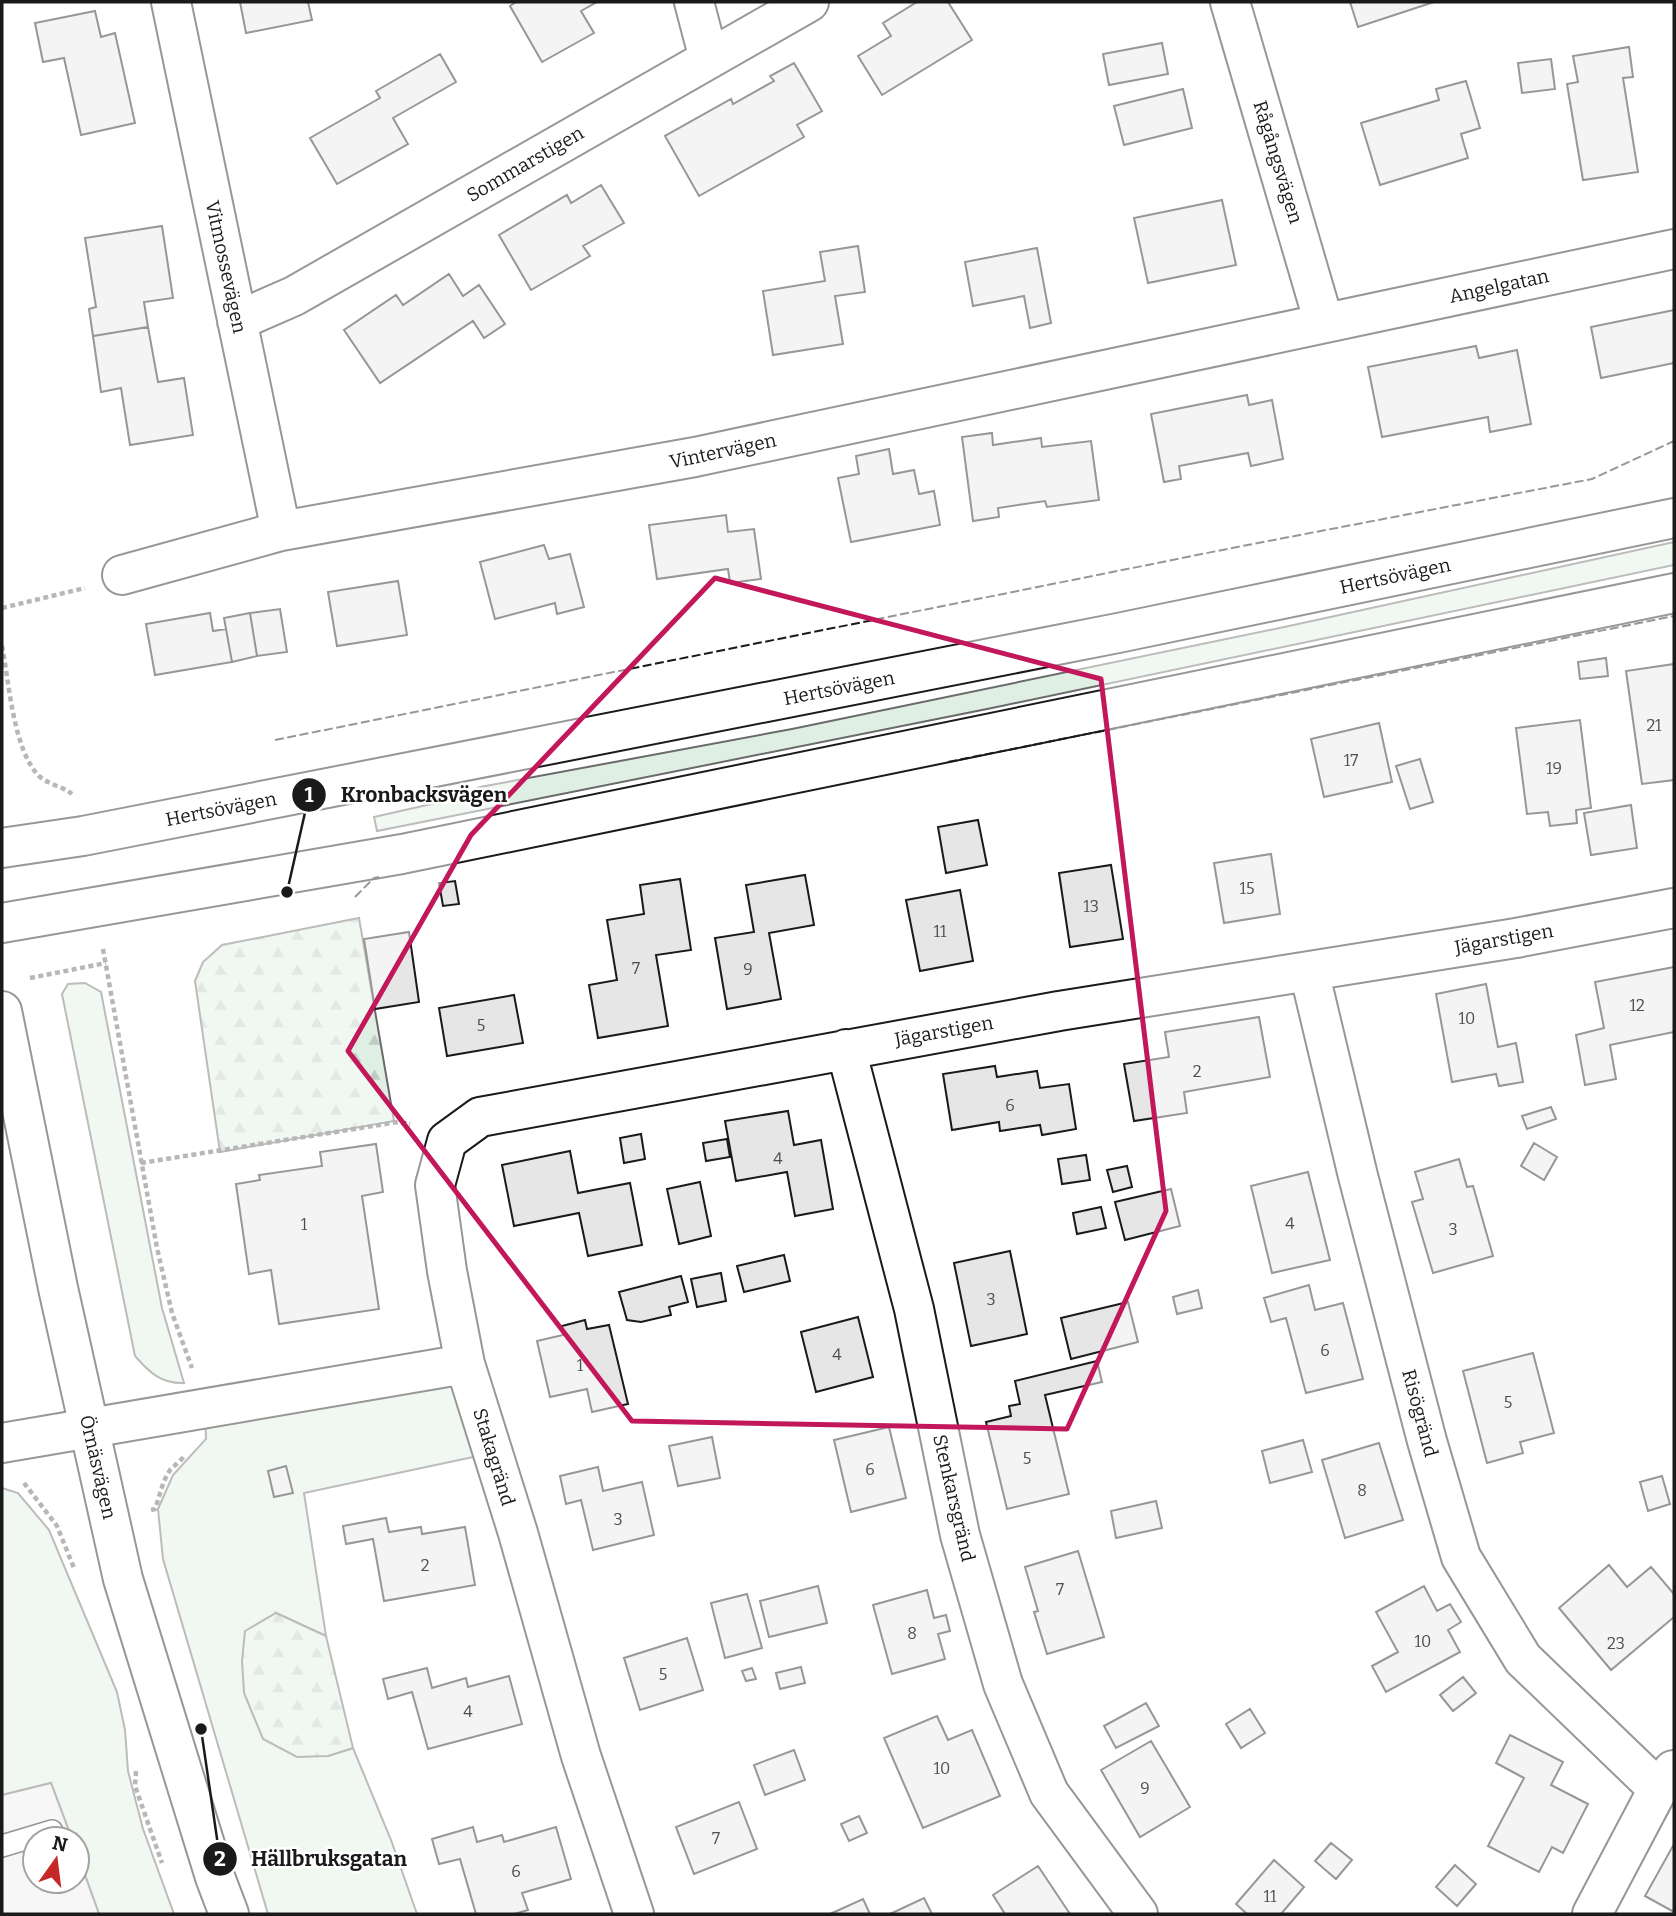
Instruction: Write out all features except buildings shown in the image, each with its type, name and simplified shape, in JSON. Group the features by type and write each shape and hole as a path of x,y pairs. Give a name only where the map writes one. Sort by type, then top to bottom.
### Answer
{"street":[{"name":"Vitmossevägen","path":"171,2 281,531"},
{"path":"694,2 709,59"},
{"name":"Sommarstigen","path":"237,321 294,296 809,2"},
{"name":"Rågångsvägen","path":"1230,2 1324,323"},
{"name":"Angelgatan","path":"1324,323 1674,249"},
{"name":"Vintervägen","path":"122,575 281,531 695,457 1324,323"},
{"name":"Hertsövägen","path":"2,848 83,836 1091,639 1674,518"},
{"path":"2,923 402,854 1674,593"},
{"name":"Jägarstigen","path":"447,1141 480,1117 1059,1011 1516,938 1674,908"},
{"name":"Risögränd","path":"1309,971 1368,1216 1427,1441 1461,1557 1523,1658 1666,1779"},
{"name":"Örnäsvägen","path":"2,1011 123,1579 215,1877 229,1914"},
{"name":"Stenkarsgränd","path":"846,1049 914,1309 960,1535 1003,1685 1049,1793 1138,1914"},
{"path":"2,1443 465,1364 447,1271 435,1185 447,1141"},
{"name":"Stakagränd","path":"465,1364 518,1533 581,1756 634,1914"},
{"path":"1592,1914 1666,1779"}],"lane":[{"path":"2,1846 21,1840"}],"path":[{"path":"2,608 89,587 122,575"},
{"path":"28,978 106,963 156,1248 172,1313 188,1353 207,1441 190,1451 170,1470 155,1509"},
{"path":"141,1163 398,1122 430,1128 447,1141"}],"highlighted area":[{"path":"715,578 1101,679 1166,1211 1067,1429 632,1421 348,1051 471,835"}],"green space":[{"path":"1674,542 1674,565 992,708 377,831 374,817 449,800 480,787 792,729 1289,626"},
{"path":"359,918 394,1121 220,1152 195,981 203,962 222,945"},
{"path":"85,983 101,992 162,1308 184,1383 156,1376 135,1356 62,994 68,984"},
{"path":"464,1362 492,1453 304,1493 326,1636 276,1613 328,1756 353,1748 391,1840 417,1914 268,1914 163,1559 158,1509 173,1475 206,1439 205,1409"},
{"path":"2,1488 18,1493 49,1530 117,1692 125,1730 128,1771 143,1829 174,1914 99,1914 91,1892 91,1825 67,1825 51,1783 2,1795"},
{"path":"276,1613 326,1636 353,1748 328,1756 297,1757 263,1739 244,1693 242,1661 245,1631"}],"shaded area":[{"path":"51,1783 67,1825 21,1825 21,1895 91,1895 91,1892 99,1914 2,1914 2,1795"}],"fence":[{"path":"275,740 1232,548 1592,479 1674,441"},
{"path":"948,762 1674,616"},
{"path":"355,897 374,878 379,877"}],"place":[{"name":"Kronbacksvägen","path":"287,892"},
{"name":"Hällbruksgatan","path":"201,1729"}]}
